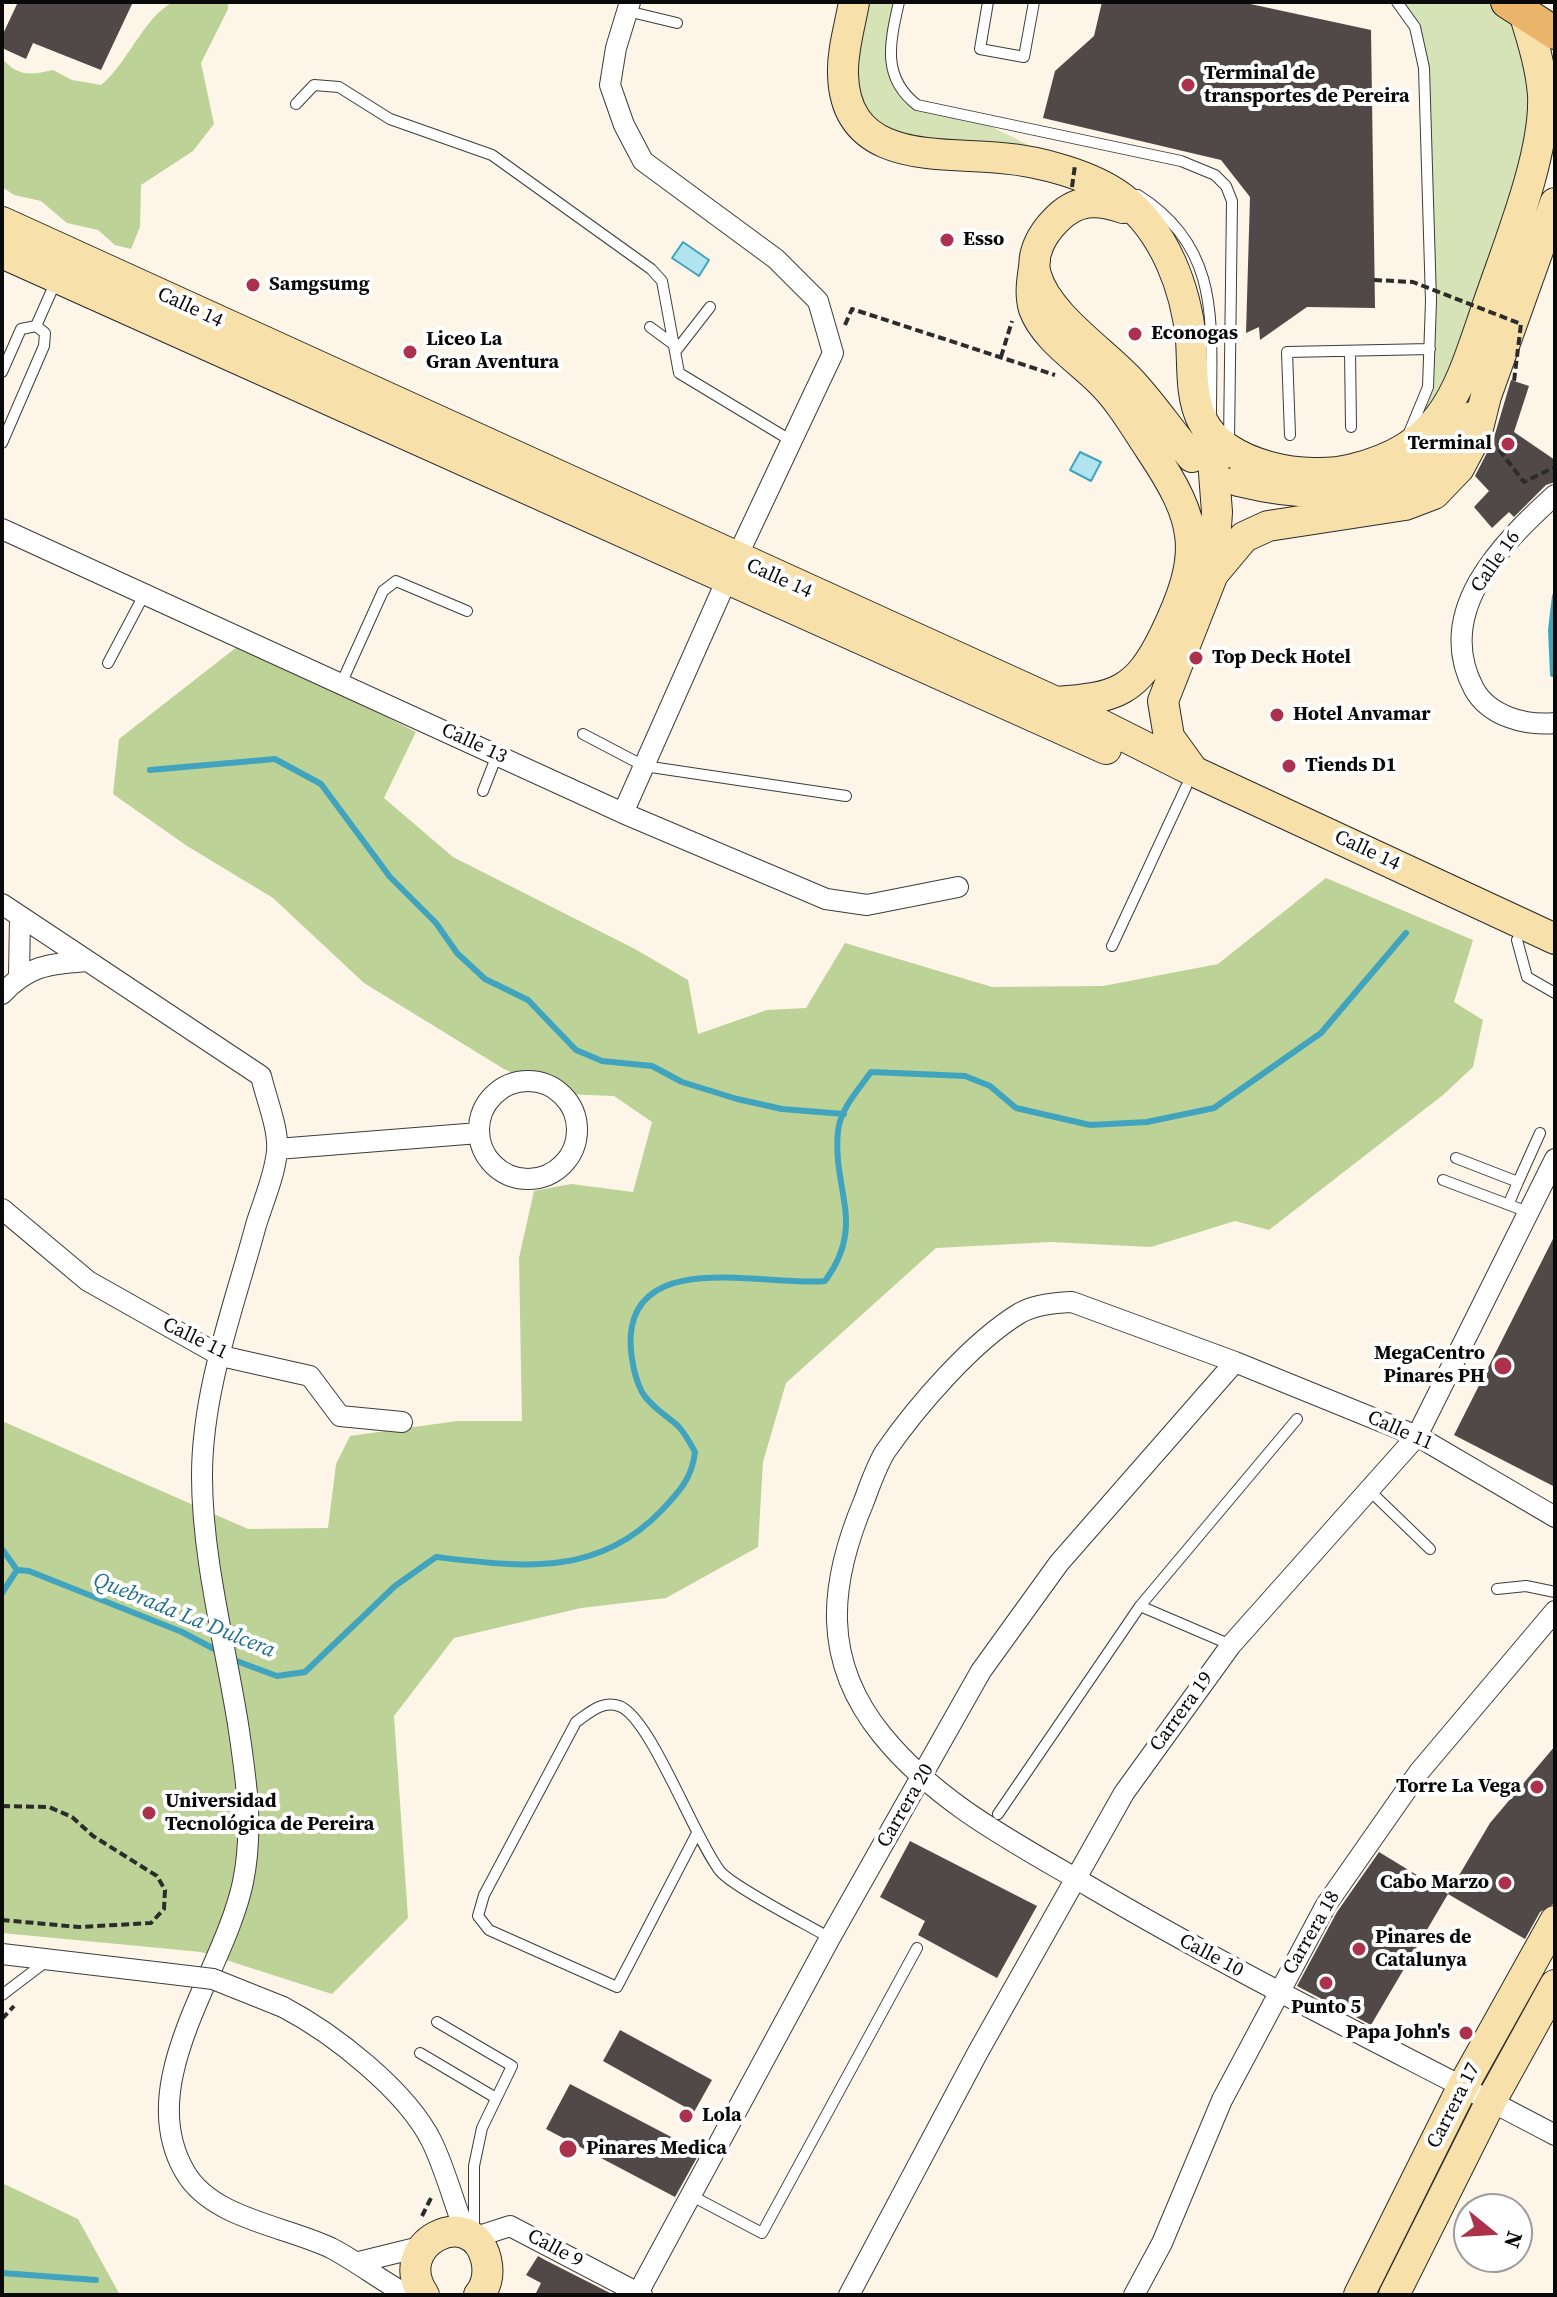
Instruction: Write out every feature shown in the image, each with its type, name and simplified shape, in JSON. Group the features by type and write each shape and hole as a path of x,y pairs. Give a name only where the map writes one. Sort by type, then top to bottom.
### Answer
{"main road":[{"path":"854,2 845,50 844,88 853,113 874,136 901,150 921,154 1003,158 1068,174 1108,189 1136,213 1167,256 1186,304 1195,399 1220,440 1245,457 1301,474 1350,470 1390,458 1414,445 1439,421 1460,385 1526,186 1542,121 1543,94 1537,56 1516,9"},
{"path":"1516,9 1555,33"},
{"path":"1119,744 1111,711 1116,695 1156,652 1177,609 1192,557 1192,534 1184,504 1123,408 1045,327 1035,311 1031,294 1035,260 1044,232 1072,206 1096,201 1136,213"},
{"path":"1213,574 1244,537 1268,526 1405,505 1434,494 1459,468 1499,395 1555,203"},
{"name":"Calle 14","path":"2,222 732,569 1056,702 1119,744"},
{"name":"Calle 14","path":"2,253 732,569 1119,744 1555,958"},
{"path":"1035,260 1036,276 1045,294 1134,385 1192,457"},
{"path":"1238,481 1280,491 1321,494 1404,479 1427,464 1499,395"},
{"path":"1190,779 1169,737 1163,701 1213,574 1220,440"},
{"path":"1056,702 1116,695"},
{"name":"Calle 14","path":"1190,779 1555,939"},
{"name":"Carrera 17","path":"1359,2295 1463,2086 1555,1921"},
{"name":"Carrera 17","path":"1394,2295 1491,2101 1555,1985"},
{"path":"424,2295 415,2271 424,2236 454,2231 481,2266"}],"street":[{"path":"623,813 790,440 833,353 818,301 776,259 643,161 624,125 610,85 628,6"},
{"name":"Calle 16","path":"1555,495 1521,526 1482,578 1466,606 1459,643 1468,677 1479,697 1494,711 1523,721 1555,723"},
{"name":"Calle 13","path":"2,529 623,813 826,899 867,905 958,887"},
{"path":"2,904 261,1076 277,1149 206,1403 202,1476 205,1522 249,1795 250,1841 234,1915 167,2089 169,2129 185,2173 203,2193 230,2209 316,2241 359,2262 377,2279 408,2295"},
{"path":"19,976 20,917"},
{"path":"2,994 19,976 44,965 86,961"},
{"path":"528,1081 543,1083 568,1102 577,1132 573,1149 565,1163 536,1179 520,1179 497,1169 482,1149 479,1133 487,1103 498,1091 528,1081"},
{"path":"277,1149 479,1133"},
{"name":"Carrera 19","path":"849,2295 978,2052 1078,1880 1124,1793 1231,1645 1371,1492 1417,1436 1518,1208 1555,1159"},
{"name":"Calle 11","path":"2,1209 88,1281 221,1356 310,1376 340,1416 402,1422"},
{"name":"Calle 11","path":"923,1776 881,1734 855,1690 841,1653 834,1612 846,1543 881,1459 916,1407 977,1348 1021,1312 1046,1304 1072,1302 1235,1362 1417,1436 1555,1517"},
{"name":"Carrera 20","path":"640,2294 830,1938 981,1671 1059,1563 1235,1362"},
{"name":"Carrera 18","path":"1134,2295 1162,2243 1222,2100 1326,1905 1419,1772 1555,1611"},
{"name":"Calle 10","path":"923,1776 978,1823 1078,1880 1278,1992 1555,2135"},
{"path":"2,1954 213,1979 283,2007 342,2043 419,2121 432,2142 440,2183 440,2219 424,2236 359,2262"},
{"path":"440,2183 481,2266"},
{"name":"Calle 9","path":"481,2266 510,2226 640,2294"}],"lane":[{"path":"899,2 889,51 890,69 905,96 917,105 935,112 1181,161 1215,175 1226,186 1234,222 1220,440"},
{"path":"988,2 980,49 1024,57 1034,2"},
{"path":"1390,458 1403,444 1421,408 1428,387 1430,349 1424,68 1415,27 1397,2"},
{"path":"628,6 677,23"},
{"path":"296,104 314,85 339,87 390,119 492,155 651,269 662,281 679,373 790,440"},
{"path":"1068,174 1129,189 1163,213 1190,245 1201,267 1210,306 1220,440"},
{"path":"36,326 58,278"},
{"path":"674,348 710,307"},
{"path":"2,372 21,329 36,326 45,333 44,346 2,443"},
{"path":"650,327 674,348"},
{"path":"1290,435 1287,352 1430,349"},
{"path":"1350,351 1351,427"},
{"path":"341,684 383,591 396,581 467,611"},
{"path":"108,663 145,593"},
{"path":"583,734 644,766 846,796"},
{"path":"483,791 497,755"},
{"path":"1112,946 1190,779"},
{"path":"1517,940 1527,977 1555,993"},
{"path":"1443,1180 1518,1208 1518,1182 1540,1133"},
{"path":"1456,1158 1518,1182"},
{"path":"998,1814 1140,1606 1297,1419"},
{"path":"1371,1492 1430,1549"},
{"path":"1497,1589 1526,1586 1555,1592"},
{"path":"1140,1606 1231,1645"},
{"path":"696,1835 617,1987 489,1930 478,1916 484,1895 576,1722 600,1705 617,1705 633,1712 645,1730 696,1835 723,1874 830,1938"},
{"path":"692,2196 762,2233 917,1948"},
{"path":"2,1995 50,1959"},
{"path":"437,2022 512,2066 482,2128 474,2166 481,2266"},
{"path":"420,2053 496,2098"}],"path":[{"path":"1374,280 1413,282 1521,324 1514,381 1499,395"},
{"path":"833,353 852,309 1069,379"},
{"path":"1001,357 1007,335"},
{"path":"1503,437 1500,451 1524,482 1555,467"},
{"path":"2,1806 49,1807 72,1817 93,1836 157,1876 165,1890 164,1909 151,1923 79,1927 2,1920"},
{"path":"2,2019 21,1999"},
{"path":"424,2236 426,2209 440,2183"}],"green space":[{"path":"173,2 228,2 228,9 201,63 214,124 193,151 141,185 140,227 131,249 115,245 98,230 67,223 41,201 14,195 2,187 2,58 19,71 53,70 72,80 101,85 120,65 153,19"},
{"path":"854,2 899,2 889,51 905,96 980,121 1079,170 874,136 845,50"},
{"path":"1397,2 1507,2 1543,94 1460,385 1403,444 1421,408 1430,349 1421,47"},
{"path":"242,643 416,732 384,798 453,857 635,949 688,980 698,1034 767,1010 806,1008 845,943 992,987 1103,986 1218,964 1326,878 1473,940 1454,1002 1483,1020 1473,1067 1443,1095 1269,1230 1235,1221 1151,1247 1051,1242 936,1248 786,1383 763,1462 758,1547 666,1598 581,1608 454,1638 394,1716 408,1918 332,1994 201,1952 2,1933 2,1421 248,1529 328,1528 336,1464 350,1436 457,1421 522,1421 519,1258 534,1191 571,1184 633,1192 652,1122 614,1096 561,1094 504,1069 364,983 273,898 187,846 113,794 119,739"},
{"path":"2,2183 78,2219 120,2295 2,2295"}],"water":[{"path":"683,242 709,260 699,276 672,258"},
{"path":"1080,452 1101,462 1091,481 1070,470"}],"building":[{"path":"18,2 133,2 101,70 33,43 26,59 2,48 2,36"},
{"path":"1102,2 1241,2 1371,30 1375,308 1307,307 1260,340 1259,327 1246,333 1250,197 1221,160 1043,118 1055,71 1094,36"},
{"name":"Terminal","path":"1511,380 1529,386 1514,432 1555,460 1555,482 1546,485 1514,517 1509,512 1492,528 1474,507 1489,491 1475,476 1493,441"},
{"path":"1555,1235 1555,1487 1454,1435"},
{"name":"Cabo Marzo","path":"1555,1746 1555,1903 1540,1912 1525,1939 1448,1894 1490,1823"},
{"path":"910,1841 1037,1906 997,1978 918,1935 925,1921 880,1897"},
{"name":"Pinares de Catalunya","path":"1379,1852 1448,1894 1371,2025 1297,1986 1337,1912"},
{"path":"620,2030 712,2080 694,2112 603,2061"},
{"path":"570,2084 700,2152 675,2197 546,2129"},
{"path":"538,2256 614,2295 535,2295 541,2283 526,2275"}],"waterway":[{"name":"Quebrada La Dulcera","path":"1553,674 1551,630 1555,596"},
{"path":"150,770 275,759 321,784 390,877 436,923 457,953 485,979 528,1000 576,1050 602,1061 652,1066 682,1082 737,1099 782,1109 844,1114"},
{"name":"Quebrada La Dulcera","path":"231,1659 277,1676 305,1672 395,1586 436,1557 498,1563 557,1563 611,1547 637,1532 662,1510 684,1484 695,1452 681,1429 649,1402 636,1377 631,1334 642,1303 661,1288 685,1280 744,1278 825,1281 837,1261 846,1224 837,1152 838,1131 842,1115 871,1072 965,1076 990,1086 1016,1108 1090,1125 1147,1122 1214,1108 1321,1033 1406,933"},
{"name":"Quebrada La Dulcera","path":"2,1549 17,1570 29,1571 182,1632 218,1651"},
{"path":"2,1593 17,1570"},
{"path":"2,2273 96,2280"}],"place":[{"name":"Terminal de transportes de Pereira","path":"1188,85"},
{"name":"Esso","path":"947,240"},
{"name":"Samgsumg","path":"253,285"},
{"name":"Econogas","path":"1135,334"},
{"name":"Liceo La Gran Aventura","path":"410,352"},
{"name":"Terminal","path":"1508,444"},
{"name":"Top Deck Hotel","path":"1196,658"},
{"name":"Hotel Anvamar","path":"1277,715"},
{"name":"Tiends D1","path":"1289,766"},
{"name":"MegaCentro Pinares PH","path":"1503,1366"},
{"name":"Torre La Vega","path":"1537,1787"},
{"name":"Universidad Tecnológica de Pereira","path":"149,1813"},
{"name":"Cabo Marzo","path":"1505,1883"},
{"name":"Pinares de Catalunya","path":"1359,1949"},
{"name":"Punto 5","path":"1326,1983"},
{"name":"Papa John's","path":"1466,2033"},
{"name":"Lola","path":"686,2116"},
{"name":"Pinares Medica","path":"568,2149"}]}
